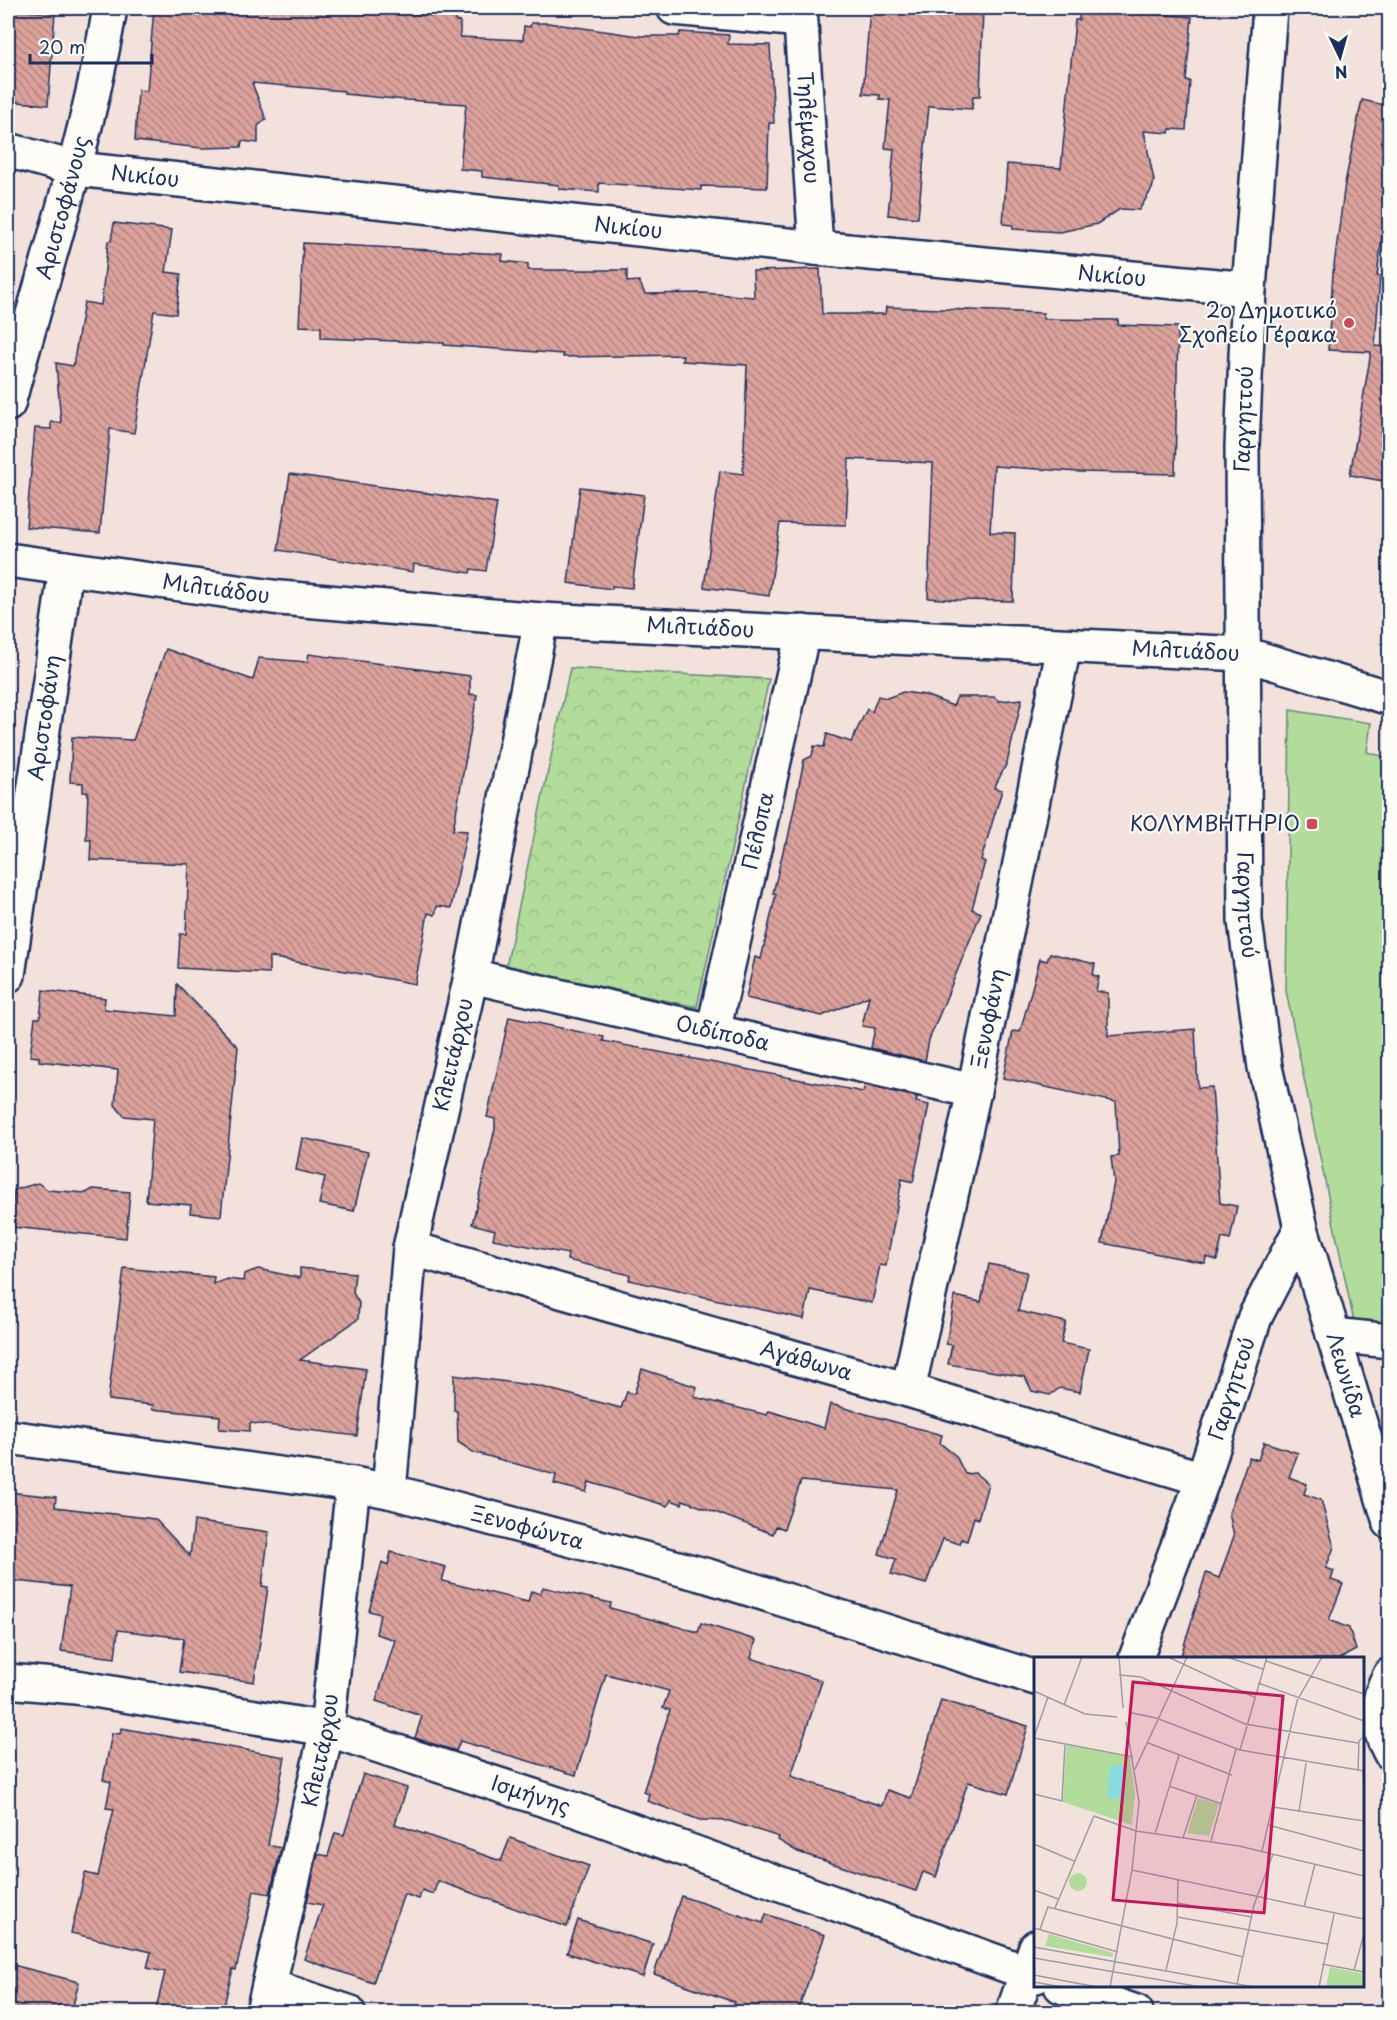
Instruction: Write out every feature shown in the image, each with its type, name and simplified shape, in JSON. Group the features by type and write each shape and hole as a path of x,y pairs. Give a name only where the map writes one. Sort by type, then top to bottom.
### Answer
{"street":[{"name":"Αριστοφάνους","path":"8,404 76,169 99,71 110,8"},
{"path":"674,8 800,14"},
{"name":"Γαργηττού","path":"1137,1657 1203,1479 1256,1317 1301,1228 1265,1067 1245,921 1242,446 1250,289 1270,8"},
{"name":"Τηλέμαχου","path":"800,14 816,248"},
{"name":"Νικίου","path":"8,150 76,169 816,248 1250,289"},
{"name":"Μιλτιάδου","path":"8,560 280,598 541,620 1244,654 1389,698"},
{"name":"Αριστοφάνη","path":"8,975 19,814 66,568"},
{"name":"Κλειτάρχου","path":"389,1491 410,1248 471,976 541,620"},
{"name":"Πέλοπα","path":"713,1032 803,632"},
{"name":"Ξενοφάνη","path":"908,1390 974,1091 1064,646"},
{"name":"Οιδίποδα","path":"471,976 974,1091"},
{"name":"Λεωνίδα","path":"1301,1228 1389,1522"},
{"name":"Αγάθωνα","path":"410,1248 908,1390 1203,1479"},
{"path":"1333,1335 1389,1341"},
{"name":"Ξενοφώντα","path":"8,1437 353,1484 389,1491 708,1576 1034,1678"},
{"name":"Κλειτάρχου","path":"266,1999 327,1729 353,1484"},
{"path":"1377,1740 1381,1691 1389,1675"},
{"name":"Ισμήνης","path":"8,1681 76,1688 327,1729 576,1810 1032,1965"},
{"path":"1013,2013 1032,1965"},
{"path":"1064,1987 1136,2013"},
{"path":"266,1999 348,2013"}],"green space":[{"path":"570,668 769,679 697,1007 506,967"},
{"path":"1290,710 1371,723 1367,752 1389,758 1389,1335 1356,1332 1286,991"}],"building":[{"path":"154,8 312,8 455,17 455,21 460,22 460,37 523,40 524,26 530,27 531,23 548,23 639,36 679,36 680,32 729,35 728,44 770,45 774,123 769,123 767,188 701,186 701,190 599,183 599,192 559,189 559,185 482,177 482,171 460,169 466,104 344,94 344,91 252,83 266,119 258,126 258,143 242,141 241,147 202,148 135,141 138,90 147,91"},
{"path":"870,8 983,8 980,96 973,96 972,109 929,106 918,218 888,215 894,149 885,148 890,100 879,99 880,95 863,94"},
{"path":"1079,8 1192,17 1186,81 1190,81 1186,130 1170,129 1169,133 1144,131 1154,181 1152,189 1139,210 1120,209 1097,224 1060,232 1013,229 1013,225 1003,224 1007,164 1061,168 1075,20 1079,20"},
{"path":"8,10 55,13 48,105 8,101"},
{"path":"1362,100 1389,106 1389,180 1377,276 1380,276 1375,346 1389,347 1389,482 1350,475 1371,352 1328,350 1333,273 1345,183"},
{"path":"114,223 172,230 166,272 181,274 176,314 154,311 134,433 110,429 100,533 26,527 35,428 51,429 51,422 61,423 56,363 73,366 84,302 101,305 108,241 111,241"},
{"path":"303,243 503,254 502,261 528,264 528,270 627,270 627,282 639,281 645,294 703,293 754,297 753,271 820,269 822,314 885,314 886,307 970,310 1043,313 1043,319 1118,320 1118,325 1178,327 1175,474 1079,472 994,466 990,532 1015,533 1013,601 958,600 928,598 933,463 849,459 846,525 780,523 769,596 704,587 720,471 743,474 747,365 682,361 683,355 563,357 563,354 444,345 444,343 321,338 321,327 299,326"},
{"path":"290,474 497,503 486,571 471,569 470,573 414,564 413,572 278,550"},
{"path":"580,487 644,495 632,588 612,586 612,589 568,583"},
{"path":"166,649 253,680 259,658 307,662 309,654 470,676 470,694 477,695 453,830 467,831 451,908 437,906 435,915 428,913 415,984 269,957 269,973 178,968 180,934 186,934 189,864 90,860 91,840 86,840 88,792 83,792 83,783 70,782 72,737 133,740"},
{"path":"903,692 925,695 953,706 957,697 994,697 999,701 1022,699 1007,763 994,788 1002,790 981,860 985,862 972,909 981,913 929,1040 925,1061 871,1048 875,1028 862,1026 869,996 822,1016 746,998 755,957 761,959 776,894 773,893 785,843 787,843 804,760 812,756 814,746 824,747 827,734 851,742 867,709 872,712 878,696 887,698"},
{"path":"1050,953 1095,964 1093,975 1099,977 1096,991 1108,993 1108,1036 1195,1029 1198,1088 1212,1087 1220,1203 1237,1206 1230,1240 1222,1238 1217,1260 1206,1257 1205,1263 1102,1243 1114,1182 1111,1157 1119,1156 1116,1102 1003,1078 1013,1031 1020,1032 1040,959 1047,961"},
{"path":"177,984 238,1047 221,1216 190,1213 191,1205 146,1201 153,1119 124,1116 115,1105 118,1070 39,1061 39,1057 30,1056 35,1018 40,1018 43,990 105,998 104,1009 176,1016"},
{"path":"509,1017 604,1037 603,1041 863,1092 865,1085 917,1097 916,1102 929,1105 913,1182 902,1179 886,1266 880,1265 872,1303 810,1290 804,1319 629,1280 630,1275 567,1260 568,1254 493,1239 495,1230 472,1224 495,1129 495,1119 487,1117"},
{"path":"302,1138 368,1152 354,1211 319,1204 325,1177 296,1170"},
{"path":"38,1183 48,1190 86,1193 93,1189 130,1192 126,1238 11,1227 14,1190"},
{"path":"989,1264 1027,1272 1018,1311 1066,1322 1061,1343 1089,1349 1080,1392 1060,1388 1050,1395 1032,1391 1025,1377 948,1364 952,1345 946,1344 955,1296 981,1302"},
{"path":"124,1268 214,1277 213,1284 228,1279 243,1281 244,1274 258,1269 300,1278 300,1268 355,1273 353,1293 359,1303 358,1319 300,1360 366,1369 357,1436 250,1423 250,1431 219,1429 220,1416 152,1409 153,1405 108,1400"},
{"path":"642,1369 697,1387 694,1397 767,1415 769,1411 824,1428 830,1404 942,1435 940,1443 956,1456 965,1474 975,1473 988,1484 978,1519 974,1517 967,1541 961,1539 960,1544 943,1539 926,1584 891,1574 896,1559 879,1554 898,1490 801,1481 784,1529 776,1526 773,1534 683,1500 682,1504 671,1500 668,1506 589,1482 586,1492 554,1484 556,1475 473,1452 458,1442 457,1411 454,1411 454,1375 538,1386 621,1408 627,1392 634,1394"},
{"path":"1264,1442 1298,1453 1289,1477 1307,1484 1304,1494 1321,1500 1334,1547 1326,1568 1334,1571 1331,1580 1343,1584 1329,1620 1349,1628 1356,1650 1343,1657 1181,1657 1206,1573 1219,1578 1234,1536 1229,1513 1249,1457 1258,1460"},
{"path":"8,1492 56,1497 55,1507 155,1519 190,1556 194,1521 269,1532 262,1586 268,1587 254,1682 179,1672 184,1638 118,1630 115,1658 61,1651 70,1587 8,1580"},
{"path":"391,1552 446,1567 442,1581 528,1602 531,1591 540,1594 543,1587 611,1603 610,1608 698,1632 701,1623 756,1640 751,1658 822,1681 791,1776 882,1806 887,1790 911,1798 941,1700 1028,1726 1008,1794 968,1782 936,1877 923,1872 916,1891 798,1852 778,1840 779,1837 729,1821 700,1820 647,1801 649,1794 643,1792 670,1710 663,1708 669,1691 606,1674 576,1775 460,1741 456,1751 415,1738 422,1716 376,1701 395,1640 376,1634 380,1614 369,1611 382,1562 388,1565"},
{"path":"121,1728 285,1757 268,1845 281,1848 270,1894 254,1891 236,1970 233,1969 222,2013 155,2013 165,1972 147,1968 151,1952 71,1933 85,1873 98,1876 114,1809 106,1808 111,1782 103,1780 112,1733 120,1734"},
{"path":"363,1774 407,1788 395,1824 501,1861 510,1838 589,1866 567,1927 438,1881 433,1894 422,1890 419,1899 404,1894 373,1983 304,1959 323,1905 307,1902 318,1854 328,1856 335,1833 344,1835"},
{"path":"681,1896 763,1923 766,1914 825,1935 797,2013 730,2013 734,2002 654,1974"},
{"path":"578,1920 653,1944 643,1977 567,1953"},
{"path":"13,1965 79,1982 71,2013 8,2013 8,1987"}],"place":[{"name":"2ο Δημοτικό Σχολείο Γέρακα","path":"1349,323"},
{"name":"ΚΟΛΥΜΒΗΤΗΡΙΟ","path":"1312,824"}]}
